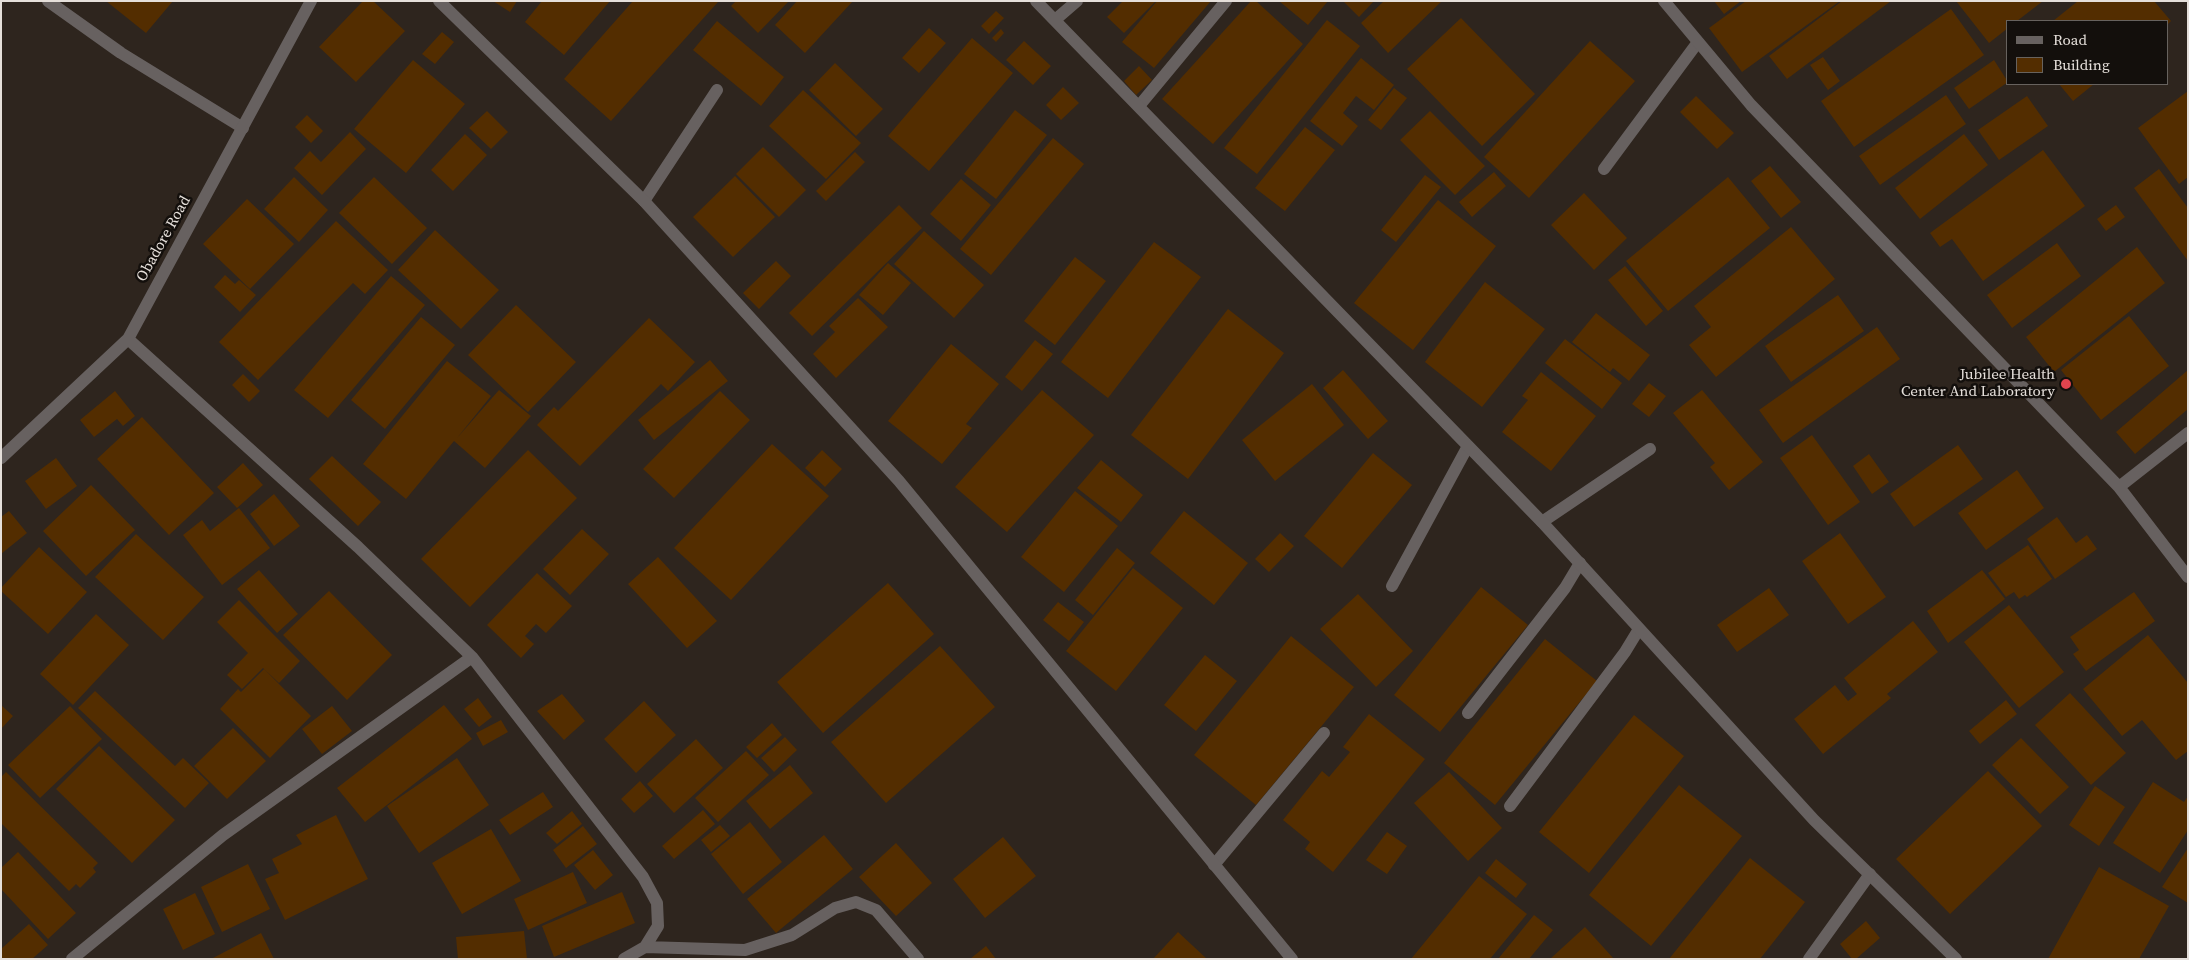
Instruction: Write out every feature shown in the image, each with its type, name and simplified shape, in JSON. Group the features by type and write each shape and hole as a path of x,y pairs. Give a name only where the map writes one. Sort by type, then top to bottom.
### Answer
{"street":[{"path":"48,1 121,52 243,128"},
{"path":"439,1 644,200 899,481 1292,959"},
{"path":"1036,1 1542,522 1814,820 1956,959"},
{"path":"1055,20 1078,1"},
{"path":"1139,106 1226,1"},
{"path":"1664,1 1751,104 2119,487 2188,577"},
{"name":"Obadore Road","path":"1,458 128,339 243,128 305,4"},
{"path":"1604,169 1698,42"},
{"path":"644,200 717,90"},
{"path":"128,339 358,547 472,656 643,877 657,903 658,926 645,947 624,959"},
{"path":"2119,487 2188,433"},
{"path":"1392,586 1468,446"},
{"path":"1542,522 1650,449"},
{"path":"1468,713 1565,588 1580,564"},
{"path":"1510,806 1625,652 1639,629"},
{"path":"72,959 223,834 472,656"},
{"path":"1214,865 1324,733"},
{"path":"1809,959 1870,874"},
{"path":"645,947 745,950 792,934 835,908 856,902 876,910 918,959"}],"building":[{"path":"106,1 173,1 146,33"},
{"path":"363,1 373,1 405,31 356,82 319,47"},
{"path":"493,1 517,1 510,12"},
{"path":"542,1 610,1 564,55 525,22"},
{"path":"633,1 718,2 611,121 564,79"},
{"path":"736,1 789,1 758,33 731,6"},
{"path":"797,1 853,1 805,53 775,25"},
{"path":"1123,1 1156,1 1124,33 1107,17"},
{"path":"1157,1 1211,1 1154,68 1122,42"},
{"path":"1251,1 1256,1 1303,44 1213,144 1162,99"},
{"path":"1279,1 1328,1 1308,25"},
{"path":"1343,1 1374,1 1359,17"},
{"path":"1384,1 1442,1 1388,53 1361,23"},
{"path":"1714,1 1741,1 1724,14"},
{"path":"1746,1 1840,1 1742,72 1709,28"},
{"path":"1842,1 1891,1 1787,79 1769,56"},
{"path":"1956,1 2043,1 2018,20 2006,20 2006,30 1989,43"},
{"path":"2078,1 2154,1 2171,21 2169,23 2169,20 2054,20"},
{"path":"1951,9 1984,55 1854,147 1821,101"},
{"path":"996,11 1004,18 989,34 981,26"},
{"path":"1461,18 1535,94 1482,146 1407,69"},
{"path":"1327,20 1360,46 1257,174 1224,148"},
{"path":"717,21 784,77 761,106 693,50"},
{"path":"929,28 946,43 919,73 902,58"},
{"path":"1001,29 1004,33 996,42 992,38"},
{"path":"442,32 454,42 435,64 422,54"},
{"path":"972,38 1013,73 929,171 888,136"},
{"path":"1024,41 1051,66 1033,85 1006,60"},
{"path":"1590,41 1635,81 1529,198 1484,157"},
{"path":"1823,57 1840,81 1828,90 1810,65"},
{"path":"1361,58 1394,85 1374,110 1356,96 1343,113 1358,126 1342,146 1310,121"},
{"path":"413,60 465,104 406,173 354,129"},
{"path":"1994,60 2006,79 2006,83 1969,109 1954,88"},
{"path":"835,63 883,109 856,136 809,90"},
{"path":"1139,66 1152,80 1136,95 1124,81"},
{"path":"2060,85 2093,85 2073,101"},
{"path":"1063,87 1079,103 1061,120 1046,105"},
{"path":"1394,88 1407,98 1381,130 1368,120"},
{"path":"803,90 861,143 826,179 769,126"},
{"path":"2188,91 2188,177 2179,184 2138,128"},
{"path":"1946,95 1966,124 1880,185 1859,156"},
{"path":"1696,96 1734,133 1717,149 1680,112"},
{"path":"2027,96 2048,126 1999,160 1978,130"},
{"path":"1015,110 1047,135 996,199 964,174"},
{"path":"487,111 508,132 491,149 469,128"},
{"path":"1430,111 1485,166 1455,195 1400,140"},
{"path":"307,115 323,131 311,143 295,127"},
{"path":"1305,127 1335,150 1285,211 1255,188"},
{"path":"350,132 366,149 322,195 294,168 310,151 321,162"},
{"path":"465,134 487,155 453,191 431,170"},
{"path":"1964,134 1988,165 1920,219 1895,188"},
{"path":"1053,138 1084,164 991,275 960,249"},
{"path":"763,147 806,190 779,217 736,174"},
{"path":"2043,150 2085,206 1983,281 1952,239 1940,247 1930,233"},
{"path":"855,152 865,162 826,201 816,191"},
{"path":"1770,166 1801,202 1781,218 1751,181"},
{"path":"2159,169 2188,208 2188,261 2134,188"},
{"path":"1494,172 1506,186 1472,217 1459,202"},
{"path":"1425,175 1441,187 1396,242 1381,230"},
{"path":"735,176 775,217 733,257 693,217"},
{"path":"294,177 328,210 299,242 264,209"},
{"path":"374,177 427,228 392,264 339,213"},
{"path":"1728,177 1770,228 1668,311 1626,261"},
{"path":"961,179 991,205 961,241 930,214"},
{"path":"1584,193 1627,238 1594,270 1551,225"},
{"path":"247,199 294,244 250,289 203,244"},
{"path":"1438,200 1496,246 1413,350 1354,303"},
{"path":"899,205 922,228 812,336 789,313"},
{"path":"2116,205 2125,217 2106,231 2097,219"},
{"path":"336,221 388,270 365,294 353,283 258,380 219,342"},
{"path":"1791,227 1835,279 1716,377 1689,345 1711,327 1694,306"},
{"path":"435,230 499,290 461,329 398,270"},
{"path":"924,231 984,285 954,318 894,264"},
{"path":"1154,242 1201,277 1108,398 1061,362"},
{"path":"2057,243 2081,276 2012,328 1987,295"},
{"path":"2137,247 2165,283 2054,372 2026,337"},
{"path":"1075,257 1106,281 1055,345 1024,321"},
{"path":"776,261 791,276 759,309 743,293"},
{"path":"888,263 911,283 883,315 859,295"},
{"path":"1625,266 1663,311 1646,326 1608,280"},
{"path":"225,275 235,284 239,280 256,295 240,312 214,287"},
{"path":"391,276 425,305 328,418 294,390"},
{"path":"1485,282 1545,329 1482,407 1425,362"},
{"path":"1838,295 1864,331 1791,382 1765,346"},
{"path":"858,298 888,327 836,378 813,354 835,332 829,326"},
{"path":"516,305 576,362 528,412 468,355"},
{"path":"1228,309 1284,353 1188,479 1131,435"},
{"path":"1596,313 1650,355 1629,381 1613,368 1610,372 1572,342"},
{"path":"2129,316 2169,366 2101,420 2061,370"},
{"path":"421,317 455,345 385,429 351,400"},
{"path":"649,318 695,362 668,391 661,384 580,466 537,425 554,407 558,411"},
{"path":"1877,327 1900,359 1783,443 1759,410"},
{"path":"1565,339 1622,383 1602,409 1545,363"},
{"path":"1035,340 1053,354 1022,391 1005,377"},
{"path":"951,344 999,384 966,424 972,428 942,464 888,421"},
{"path":"710,360 728,381 654,440 638,420"},
{"path":"447,361 491,396 457,438 499,390 531,416 485,468 454,441 406,499 363,464"},
{"path":"1343,370 1388,421 1368,439 1323,388"},
{"path":"2188,370 2188,409 2135,454 2116,432"},
{"path":"1541,372 1596,416 1551,471 1502,432 1528,400 1522,396"},
{"path":"243,374 260,391 249,402 232,385"},
{"path":"1649,383 1666,396 1649,417 1632,404"},
{"path":"1312,384 1344,425 1275,481 1242,440"},
{"path":"1042,390 1094,435 1007,532 955,487"},
{"path":"1702,390 1763,462 1729,490 1710,467 1715,463 1673,413"},
{"path":"115,391 135,416 123,426 117,419 94,437 80,420"},
{"path":"720,391 750,420 674,498 643,469"},
{"path":"142,417 214,493 169,535 97,459"},
{"path":"1812,435 1860,502 1828,525 1780,458"},
{"path":"772,444 829,496 731,600 674,548"},
{"path":"1958,445 1983,479 1914,527 1890,494"},
{"path":"528,450 577,498 470,607 421,559"},
{"path":"822,450 842,469 825,487 805,468"},
{"path":"1373,453 1412,485 1342,568 1304,536"},
{"path":"1869,454 1889,482 1872,494 1853,466"},
{"path":"332,456 381,502 358,526 309,479"},
{"path":"56,458 77,486 46,509 25,481"},
{"path":"1101,460 1143,495 1121,522 1077,488"},
{"path":"243,463 263,485 237,508 217,487"},
{"path":"2017,470 2044,508 1986,550 1958,513"},
{"path":"91,485 135,530 86,576 43,531"},
{"path":"1075,491 1118,526 1064,592 1021,557"},
{"path":"274,494 300,526 274,546 250,514"},
{"path":"239,508 270,548 222,585 183,535 202,520 210,531"},
{"path":"9,511 27,533 1,554 1,517"},
{"path":"1184,511 1248,563 1214,605 1150,553"},
{"path":"2057,517 2076,543 2087,535 2097,549 2055,579 2027,539"},
{"path":"582,529 609,554 570,595 543,569"},
{"path":"1280,533 1294,546 1269,572 1255,559"},
{"path":"1840,533 1886,597 1848,624 1802,561"},
{"path":"136,534 204,597 163,640 95,577"},
{"path":"2028,545 2052,579 2027,597 2025,595 2019,599 2014,592 2006,597 1988,573"},
{"path":"39,547 87,592 48,634 1,591 1,588"},
{"path":"1117,548 1135,563 1093,615 1075,600"},
{"path":"658,557 717,621 687,648 628,584"},
{"path":"1133,568 1183,608 1116,691 1066,651"},
{"path":"259,570 298,614 277,633 237,589"},
{"path":"1982,570 2005,599 1948,643 1927,611"},
{"path":"537,573 572,606 546,633 536,624 525,636 534,644 521,658 487,625"},
{"path":"888,583 934,634 823,733 777,682"},
{"path":"1481,587 1528,625 1440,732 1394,695"},
{"path":"1769,588 1789,615 1737,652 1717,625"},
{"path":"329,591 392,655 347,700 283,635"},
{"path":"2134,592 2155,621 2086,671 2073,654 2079,650 2070,637"},
{"path":"1358,594 1413,651 1376,687 1320,629"},
{"path":"239,600 300,661 279,683 263,668 242,689 227,675 248,653 217,622"},
{"path":"1058,602 1084,622 1069,641 1043,620"},
{"path":"2009,605 2064,672 2019,708 1964,642"},
{"path":"96,614 129,645 73,705 40,674"},
{"path":"1913,621 1938,652 1887,694 1891,698 1823,754 1794,719 1835,685 1848,701 1857,694 1844,678"},
{"path":"2148,635 2188,683 2188,751 2176,760 2142,720 2122,736 2083,689"},
{"path":"1291,636 1354,687 1256,805 1194,755"},
{"path":"1545,639 1597,681 1495,805 1444,763"},
{"path":"940,646 995,707 886,803 831,742"},
{"path":"1205,655 1237,681 1196,731 1164,705"},
{"path":"264,669 311,716 270,758 220,709 238,689 241,692"},
{"path":"95,691 175,766 183,758 209,783 185,808 78,708"},
{"path":"2070,693 2126,753 2091,785 2035,725"},
{"path":"562,694 585,721 564,740 537,711"},
{"path":"478,698 492,717 479,727 464,709"},
{"path":"2006,700 2017,714 1980,744 1969,731"},
{"path":"644,701 676,735 636,773 604,739"},
{"path":"1,705 13,716 1,729"},
{"path":"444,705 472,739 365,822 337,788"},
{"path":"70,706 102,739 40,798 8,765"},
{"path":"332,706 352,731 322,754 302,729"},
{"path":"1369,714 1425,759 1333,872 1305,849 1310,842 1283,820 1322,771 1329,777 1350,752 1343,747"},
{"path":"1634,715 1684,756 1589,873 1539,832"},
{"path":"501,720 508,732 483,746 476,733"},
{"path":"772,723 782,735 757,758 746,747"},
{"path":"233,728 266,761 227,799 194,766"},
{"path":"785,737 797,750 774,772 761,758"},
{"path":"2021,738 2069,787 2040,814 1992,765"},
{"path":"696,739 723,768 674,813 647,784"},
{"path":"99,746 175,820 132,863 56,789"},
{"path":"746,751 769,775 718,822 695,798"},
{"path":"457,758 489,805 419,853 387,806"},
{"path":"790,765 813,793 770,829 746,801"},
{"path":"1988,771 2042,826 1950,914 1896,859"},
{"path":"6,772 98,863 93,868 96,872 80,888 76,884 69,891 1,823 1,777"},
{"path":"1449,772 1502,828 1468,861 1414,803"},
{"path":"640,781 653,796 634,813 621,799"},
{"path":"2153,782 2184,802 2188,796 2188,830 2160,873 2113,843"},
{"path":"1679,785 1742,836 1651,946 1589,895"},
{"path":"2095,786 2125,807 2099,846 2069,825"},
{"path":"543,792 553,807 510,835 499,820"},
{"path":"703,810 715,824 674,859 662,846"},
{"path":"572,811 582,824 557,844 546,833"},
{"path":"336,815 368,879 285,920 265,879 279,873 272,859 302,844 296,835"},
{"path":"750,822 782,862 743,894 711,854"},
{"path":"720,825 730,836 711,852 701,840"},
{"path":"583,826 597,844 566,868 553,850"},
{"path":"491,829 521,881 462,914 432,863"},
{"path":"1387,832 1407,846 1387,874 1366,860"},
{"path":"824,835 853,869 776,933 747,899"},
{"path":"1003,837 1036,876 985,918 953,879"},
{"path":"896,843 932,883 896,916 859,877"},
{"path":"2188,848 2188,903 2162,887"},
{"path":"593,850 613,875 595,890 574,865"},
{"path":"18,852 76,913 48,939 1,889 1,868"},
{"path":"1750,858 1805,902 1760,959 1669,959"},
{"path":"1496,859 1527,884 1516,898 1485,873"},
{"path":"248,864 270,909 222,932 201,887"},
{"path":"2099,867 2169,906 2139,959 2048,959"},
{"path":"573,872 587,903 528,930 514,899"},
{"path":"1479,876 1527,914 1490,959 1411,959"},
{"path":"622,892 635,923 554,957 542,926"},
{"path":"195,893 215,934 183,950 163,909"},
{"path":"1534,915 1553,930 1529,959 1498,959"},
{"path":"1866,921 1880,938 1856,959 1852,959 1840,944"},
{"path":"29,924 48,945 32,959 1,959 1,949"},
{"path":"1585,927 1614,959 1550,959"},
{"path":"524,931 527,959 458,959 456,937"},
{"path":"1178,932 1207,959 1153,959"},
{"path":"261,933 274,959 211,959"},
{"path":"986,946 996,959 970,959"}],"place":[{"name":"Jubilee Health Center And Laboratory","path":"2066,384"}]}
